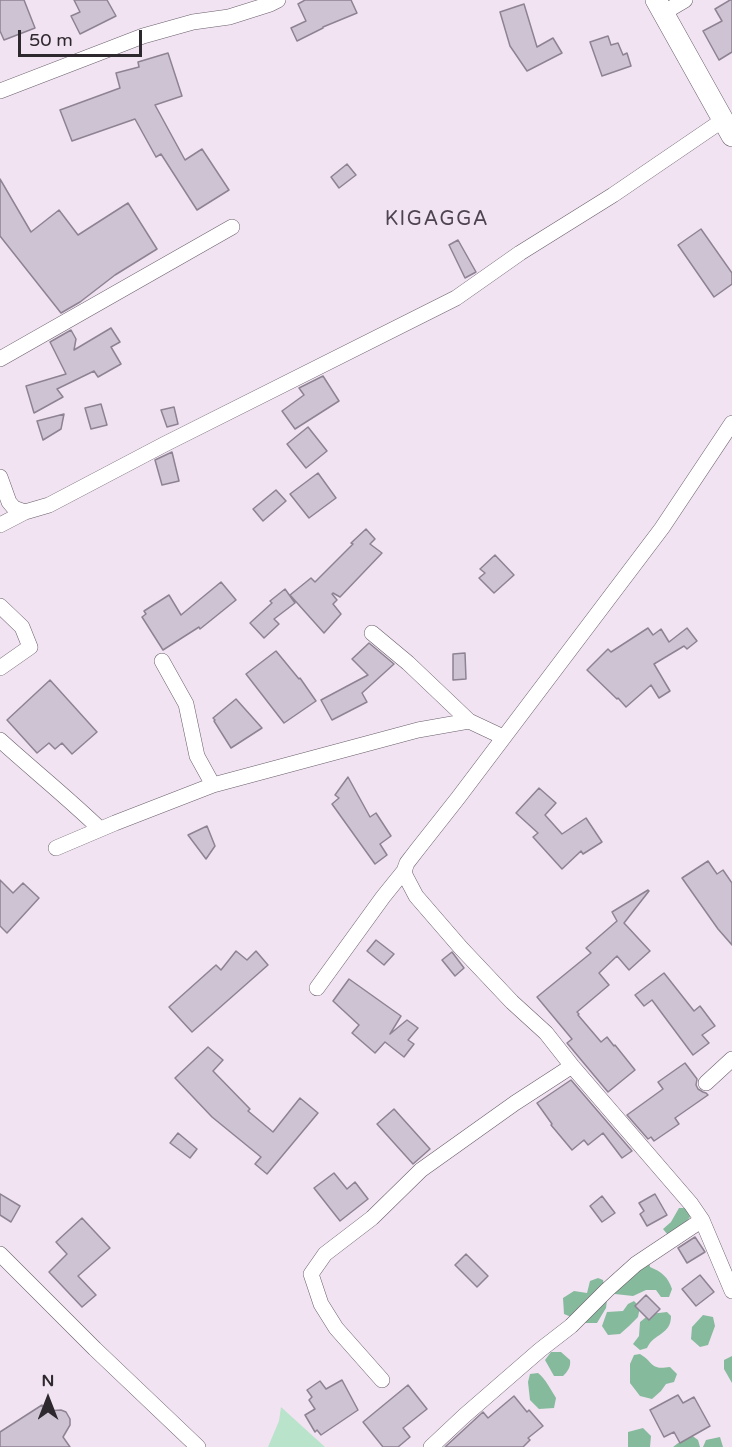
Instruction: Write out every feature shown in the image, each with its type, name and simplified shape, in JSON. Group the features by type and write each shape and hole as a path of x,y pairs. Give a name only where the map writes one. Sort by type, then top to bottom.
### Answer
{"main road":[{"path":"660,6 727,128"}],"street":[{"path":"0,92 142,36 193,22 229,17 278,0"},
{"path":"660,6 685,0"},
{"path":"0,525 25,512 49,505 176,438 456,298 520,253 727,128"},
{"path":"0,359 232,228"},
{"path":"318,988 404,871 407,862 662,528 732,423"},
{"path":"0,477 9,502 14,508 25,512"},
{"path":"0,606 22,627 30,647 0,668"},
{"path":"372,633 408,663 469,721 503,736"},
{"path":"162,661 186,704 197,756 213,785"},
{"path":"56,848 213,785 418,730 469,721"},
{"path":"0,740 100,829"},
{"path":"404,871 416,896 461,948 512,1002 546,1033 682,1192 702,1220 732,1291"},
{"path":"706,1083 732,1059"},
{"path":"382,1380 336,1328 321,1304 311,1274 325,1254 372,1218 421,1170 515,1103 572,1066"},
{"path":"431,1447 540,1350 571,1326 636,1264 702,1220"},
{"path":"0,1254 198,1447"}],"green space":[{"path":"679,1208 689,1211 690,1217 683,1226 668,1235 663,1229 671,1222"},
{"path":"640,1258 649,1262 650,1267 669,1281 672,1289 669,1297 661,1297 656,1290 646,1290 633,1296 615,1294 608,1283 620,1272 623,1265"},
{"path":"598,1278 603,1280 607,1300 606,1308 597,1323 586,1323 564,1314 563,1298 574,1291 587,1293 590,1281"},
{"path":"634,1301 640,1307 638,1317 620,1334 608,1335 602,1326 607,1312 623,1311 628,1304"},
{"path":"667,1312 671,1316 668,1327 647,1348 640,1350 633,1344 639,1336 640,1322 650,1314"},
{"path":"703,1315 713,1317 715,1326 708,1345 700,1347 691,1339 692,1327"},
{"path":"551,1352 561,1352 570,1360 569,1369 563,1376 554,1376 545,1360"},
{"path":"640,1354 655,1367 670,1367 677,1374 674,1382 666,1384 652,1399 640,1396 630,1383 630,1364 634,1355"},
{"path":"732,1356 732,1383 724,1369 724,1360"},
{"path":"538,1373 556,1398 554,1408 539,1409 530,1400 528,1382 530,1374"},
{"path":"281,1407 325,1447 268,1447 279,1421"},
{"path":"643,1428 651,1436 650,1447 628,1447 628,1432"},
{"path":"690,1434 698,1440 700,1447 673,1447"},
{"path":"720,1437 723,1447 703,1447 706,1440"}],"building":[{"path":"0,0 24,0 35,28 4,40 0,31"},
{"path":"74,0 107,0 116,16 80,34 71,16 80,12"},
{"path":"305,0 351,0 357,13 297,41 291,28 306,21 298,4"},
{"path":"732,0 732,52 719,60 703,31 722,21 715,9"},
{"path":"524,4 537,47 553,38 562,53 527,71 510,46 500,12"},
{"path":"608,36 611,45 618,43 623,55 627,53 631,66 602,76 590,42"},
{"path":"168,53 182,96 155,105 185,160 202,149 229,190 197,210 161,154 156,157 135,119 72,141 60,110 120,88 116,73 139,67 138,62"},
{"path":"347,164 356,175 339,188 331,177"},
{"path":"0,179 31,232 59,210 78,235 128,203 157,249 61,313 0,236"},
{"path":"701,229 732,273 732,284 714,297 678,245"},
{"path":"458,240 476,272 465,278 449,245"},
{"path":"111,328 120,342 111,347 121,364 98,377 94,371 57,389 63,397 34,413 26,386 66,374 50,342 71,330 76,339 74,350"},
{"path":"323,376 339,401 295,429 282,411 304,395 299,388"},
{"path":"101,404 107,425 91,429 85,408"},
{"path":"174,407 178,424 167,427 161,410"},
{"path":"64,414 61,429 43,440 37,421"},
{"path":"308,427 327,451 306,468 287,444"},
{"path":"172,452 179,481 162,485 155,460"},
{"path":"318,473 336,498 309,518 290,494"},
{"path":"276,490 286,501 263,521 253,509"},
{"path":"366,529 375,539 370,544 382,553 340,597 332,594 337,600 333,604 341,614 324,633 290,595 311,578 315,582"},
{"path":"495,555 514,575 494,593 479,578 485,573 480,569"},
{"path":"221,582 236,600 200,629 199,627 163,650 142,617 146,614 144,611 169,595 181,615"},
{"path":"285,589 295,603 274,619 279,624 264,638 250,623 272,603 270,601"},
{"path":"648,628 653,635 661,629 669,642 687,628 697,641 687,649 684,646 654,664 670,691 659,698 651,685 626,707 587,670 608,649 611,652"},
{"path":"369,643 394,664 362,693 367,702 332,720 321,700 368,675 352,659"},
{"path":"276,651 300,678 316,701 284,723 246,674"},
{"path":"465,653 466,679 453,680 453,654"},
{"path":"50,680 97,732 72,754 62,743 55,749 49,743 37,753 7,720"},
{"path":"236,699 262,728 231,748 213,718"},
{"path":"348,777 370,817 376,813 391,836 380,844 387,855 375,864 332,804 339,798 335,795"},
{"path":"539,788 556,803 545,815 562,834 586,818 602,842 583,854 581,851 562,869 533,837 538,833 516,813"},
{"path":"207,826 215,846 206,859 188,835"},
{"path":"708,861 717,874 723,870 732,883 732,945 682,878"},
{"path":"0,880 13,893 23,883 39,898 7,933 0,926"},
{"path":"648,890 624,923 650,951 629,970 617,956 599,973 609,985 577,1012 601,1042 607,1037 635,1070 608,1092 567,1043 572,1039 537,997 591,953 586,948 617,921 612,912"},
{"path":"376,940 394,954 384,965 367,951"},
{"path":"236,951 247,960 256,951 268,965 192,1032 169,1007 216,965 221,970"},
{"path":"452,952 464,968 455,976 442,960"},
{"path":"664,973 694,1011 700,1006 715,1026 702,1035 709,1043 693,1055 652,1000 644,1006 635,995"},
{"path":"349,979 401,1016 390,1034 407,1020 418,1028 408,1040 414,1044 404,1057 385,1042 375,1053 352,1033 359,1025 333,1001"},
{"path":"208,1047 223,1060 213,1071 250,1109 248,1111 273,1132 300,1098 318,1113 267,1174 255,1164 261,1157 212,1117 175,1078"},
{"path":"685,1063 697,1079 698,1089 708,1095 675,1118 679,1124 654,1141 651,1137 648,1139 627,1115 663,1089 658,1082"},
{"path":"571,1080 632,1151 622,1158 603,1133 588,1145 584,1140 572,1150 551,1125 537,1103"},
{"path":"394,1109 430,1149 413,1164 377,1124"},
{"path":"178,1133 197,1149 190,1158 170,1143"},
{"path":"334,1173 347,1189 355,1182 368,1199 340,1221 314,1188"},
{"path":"0,1194 20,1206 11,1222 0,1215"},
{"path":"655,1194 667,1215 647,1226 640,1214 644,1211 639,1203"},
{"path":"602,1196 615,1213 602,1222 590,1206"},
{"path":"82,1218 110,1248 78,1276 96,1295 82,1307 49,1272 67,1254 56,1242"},
{"path":"695,1237 705,1252 687,1263 678,1248"},
{"path":"466,1254 488,1276 477,1287 455,1265"},
{"path":"700,1275 714,1292 696,1306 682,1289"},
{"path":"646,1295 660,1309 649,1320 635,1306"},
{"path":"342,1380 358,1410 321,1435 317,1430 315,1432 305,1415 315,1409 309,1400 312,1397 307,1390 320,1381 326,1389"},
{"path":"408,1385 427,1409 403,1428 410,1437 398,1447 383,1447 363,1422"},
{"path":"678,1395 683,1403 694,1397 710,1426 680,1443 674,1432 664,1437 650,1410"},
{"path":"514,1396 543,1426 528,1438 530,1440 523,1447 445,1447 483,1412 488,1418"},
{"path":"42,1405 46,1411 66,1412 70,1425 63,1437 70,1447 0,1447 0,1432"}],"district":[{"name":"KIGAGGA","path":"437,220"}]}
